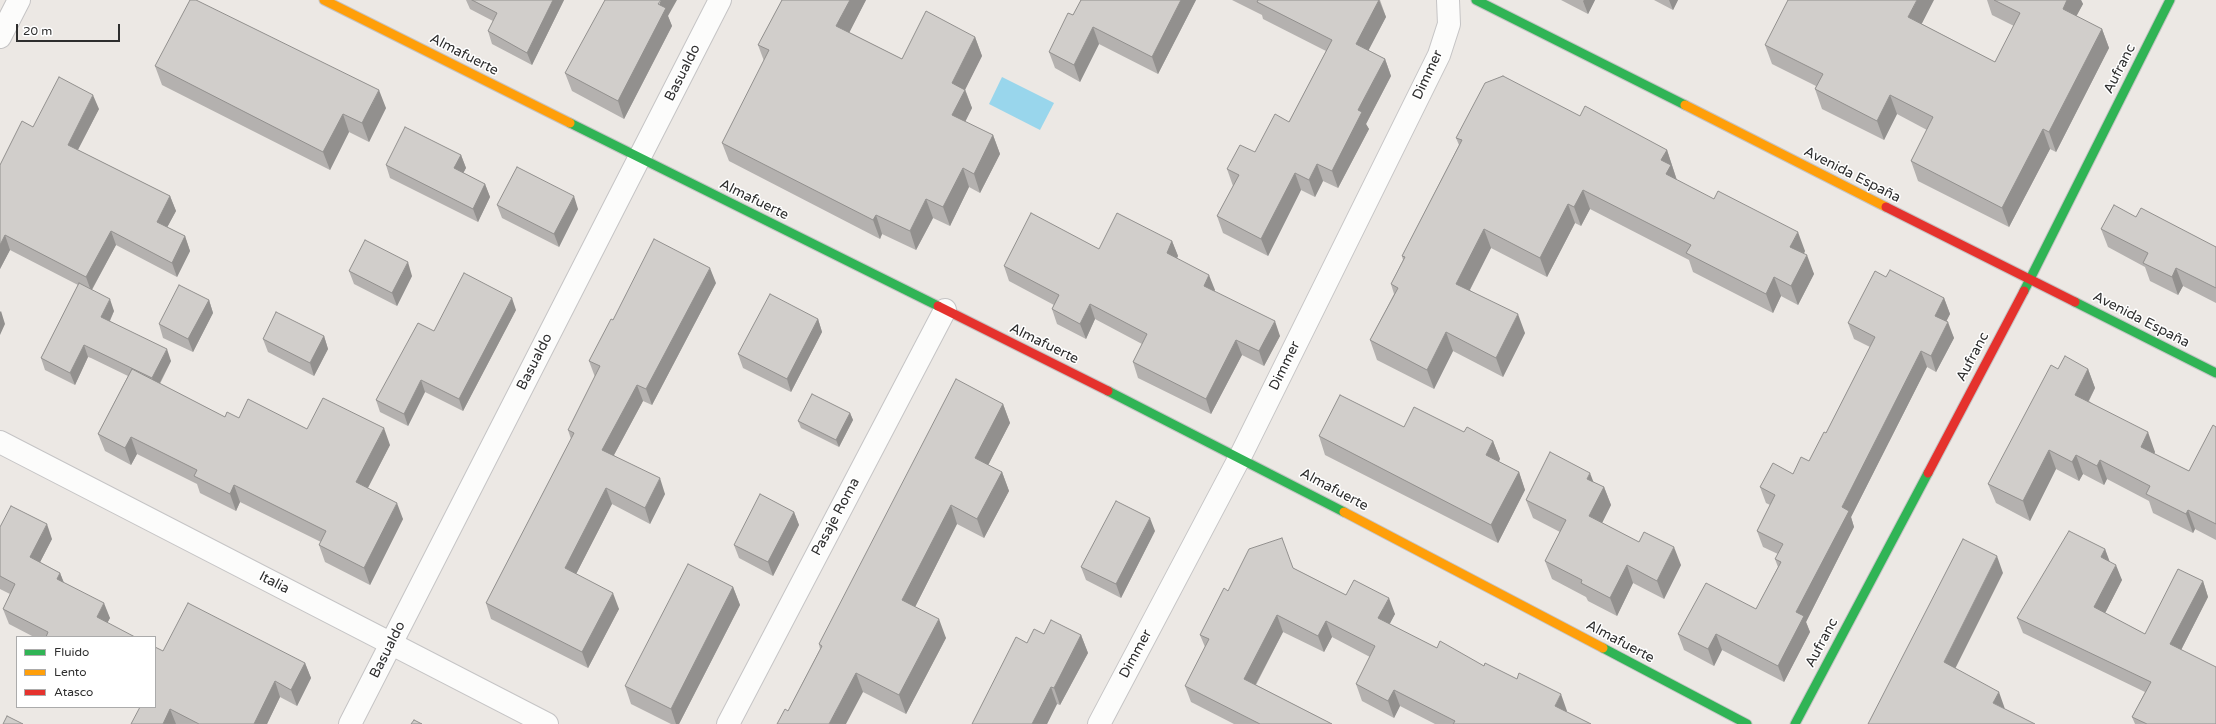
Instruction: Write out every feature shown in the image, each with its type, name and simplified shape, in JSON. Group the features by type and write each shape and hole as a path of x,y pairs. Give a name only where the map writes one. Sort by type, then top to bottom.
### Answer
{"street":[{"path":"0,37 19,0"},
{"name":"Almafuerte","path":"324,0 639,159 1240,457 1747,724"},
{"name":"Basualdo","path":"350,724 720,0"},
{"name":"Dimmer","path":"1099,724 1240,457 1439,55 1449,24 1448,0"},
{"name":"Avenida España","path":"1476,0 2216,373"},
{"name":"Aufranc","path":"1795,724 2030,280 2170,0"},
{"name":"Pasaje Roma","path":"728,724 945,310"},
{"name":"Italia","path":"0,442 547,724"}],"water":[{"path":"1002,77 1054,103 1040,130 989,104"}],"building":[{"path":"190,0 196,0 379,90 362,123 343,114 323,152 155,66"},
{"path":"472,0 553,0 527,53 488,31 497,13"},
{"path":"605,0 661,0 658,4 666,8 618,101 565,73"},
{"path":"782,0 850,0 836,26 902,59 926,11 975,37 952,83 965,90 952,115 993,135 974,174 963,168 943,207 926,199 910,231 876,215 873,220 722,143 769,50 758,45"},
{"path":"1081,0 1181,0 1152,57 1093,27 1074,65 1049,52 1068,13 1073,15"},
{"path":"1258,0 1379,0 1356,44 1385,59 1358,110 1362,112 1332,171 1317,164 1309,180 1295,173 1261,239 1217,216 1239,175 1227,169 1240,145 1255,152 1275,114 1289,122 1332,40 1257,2"},
{"path":"1788,0 1917,0 1908,17 1995,62 2020,13 1994,0 2067,0 2063,9 2102,29 2049,132 2043,129 2002,208 1911,161 1933,117 1890,95 1877,121 1815,89 1823,74 1765,45"},
{"path":"1503,76 1580,116 1585,106 1667,150 1661,160 1671,165 1666,174 1714,199 1718,191 1798,232 1790,247 1807,255 1791,286 1774,277 1766,294 1686,253 1691,245 1583,190 1574,207 1568,204 1540,258 1484,229 1456,284 1518,314 1496,358 1446,332 1427,370 1370,340 1398,288 1391,284 1405,257 1402,256 1462,140 1456,138 1485,83"},
{"path":"59,77 93,95 68,145 170,196 157,222 185,236 172,263 111,231 86,277 5,235 0,245 0,165 22,121 33,127"},
{"path":"405,127 461,155 454,168 485,184 473,209 386,165"},
{"path":"517,167 574,196 554,234 497,205"},
{"path":"2114,205 2136,217 2141,208 2216,247 2216,288 2176,268 2172,277 2143,263 2148,253 2101,229"},
{"path":"1031,213 1099,249 1117,213 1172,241 1167,253 1209,275 1204,286 1275,321 1259,351 1236,340 1206,399 1133,362 1147,334 1090,304 1080,324 1052,309 1059,295 1004,266"},
{"path":"654,239 710,268 646,389 637,385 602,450 660,478 645,508 606,488 565,568 613,593 582,652 486,603 574,433 568,430 600,366 589,361 611,319 613,320"},
{"path":"365,240 408,262 392,293 349,271"},
{"path":"1890,270 1944,298 1935,316 1948,322 1931,356 1921,351 1842,507 1849,511 1796,612 1804,616 1778,666 1716,634 1708,649 1678,634 1706,583 1756,609 1781,562 1775,559 1783,544 1757,531 1775,495 1760,487 1773,463 1793,474 1801,457 1809,461 1824,432 1826,433 1875,337 1848,323 1875,271 1886,277"},
{"path":"464,273 512,298 459,399 421,380 404,414 376,400 418,323 434,331"},
{"path":"79,283 110,299 101,317 167,349 152,378 84,345 70,373 41,358"},
{"path":"179,285 209,300 188,339 159,324"},
{"path":"770,294 818,319 787,379 738,354"},
{"path":"276,312 324,336 310,363 263,339"},
{"path":"2065,356 2088,369 2075,395 2148,432 2141,447 2189,471 2213,425 2216,427 2216,524 2188,510 2186,514 2146,494 2150,486 2100,460 2097,466 2076,455 2072,462 2049,450 2023,501 1988,484 2051,365 2058,369"},
{"path":"132,369 225,417 227,412 239,418 248,399 307,429 323,398 384,428 356,482 397,503 364,568 319,545 326,531 234,485 230,494 194,476 197,470 131,437 125,448 98,434"},
{"path":"956,379 1003,404 975,458 1002,472 977,519 951,505 902,600 939,619 899,695 856,673 829,724 777,724 785,709 788,711 822,646 819,644"},
{"path":"812,394 850,413 836,440 798,421"},
{"path":"1340,395 1404,427 1414,407 1464,432 1467,427 1493,441 1486,455 1519,472 1491,525 1319,436"},
{"path":"1550,452 1590,473 1587,479 1604,487 1589,516 1639,542 1644,532 1674,547 1657,581 1627,565 1610,598 1581,583 1582,580 1545,561 1566,520 1526,500"},
{"path":"760,494 794,512 768,562 734,545"},
{"path":"1116,501 1150,518 1116,584 1081,567"},
{"path":"11,506 47,524 30,557 60,573 57,579 104,603 97,617 133,636 46,636 48,632 3,609 15,584 0,576 0,527"},
{"path":"2069,531 2105,549 2101,557 2116,565 2094,607 2145,634 2178,569 2203,581 2170,644 2216,667 2216,724 2147,724 2132,717 2151,682 2017,618"},
{"path":"1282,538 1293,568 1346,595 1354,580 1389,598 1378,618 1437,648 1440,641 1484,666 1485,663 1517,679 1519,673 1561,694 1555,706 1591,724 1453,724 1455,721 1394,690 1388,701 1356,684 1375,646 1326,621 1318,636 1277,615 1244,679 1332,724 1260,724 1185,686 1209,639 1200,635 1224,588 1228,591 1249,549"},
{"path":"1963,539 1997,556 1944,662 1999,692 1993,703 2035,724 1868,724"},
{"path":"688,564 733,587 671,709 625,686"},
{"path":"188,603 305,663 291,690 275,681 254,724 199,724 170,709 163,724 131,724 139,708 156,708 156,648 163,651"},
{"path":"1051,620 1081,635 1054,688 1051,687 1032,724 972,724 1016,637 1027,643 1034,629 1044,634"},
{"path":"7,716 23,724 3,724"},
{"path":"414,720 422,724 411,724"}],"traffic: fast":[{"path":"1476,0 1685,105"},
{"path":"2024,291 2170,0"},
{"path":"570,123 938,306"},
{"path":"2075,302 2216,373"},
{"path":"1108,391 1344,512"},
{"path":"1795,724 1928,473"},
{"path":"1603,648 1747,724"}],"traffic: slow":[{"path":"324,0 570,123"},
{"path":"1685,105 1886,207"},
{"path":"1344,512 1603,648"}],"traffic: jam":[{"path":"1886,207 2075,302"},
{"path":"1928,473 2024,291"},
{"path":"938,306 1108,391"}]}
